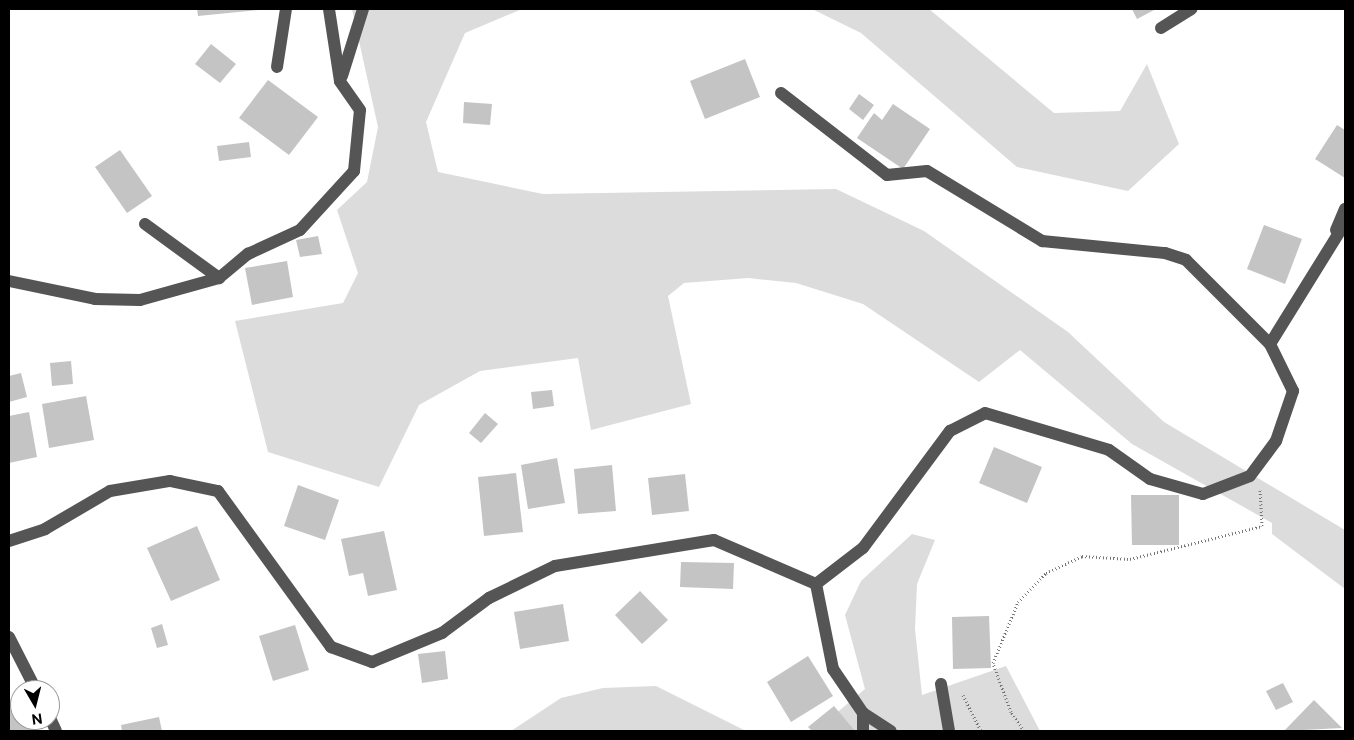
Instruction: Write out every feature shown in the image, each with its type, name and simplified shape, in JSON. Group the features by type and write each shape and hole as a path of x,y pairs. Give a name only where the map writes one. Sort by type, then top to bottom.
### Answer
{"street":[{"path":"277,67 286,9"},
{"path":"9,281 95,299 140,300 219,278 248,254 300,230 354,171 360,110 340,81 329,9"},
{"path":"340,81 362,9"},
{"path":"1161,28 1192,9"},
{"path":"781,94 887,175 928,171 1042,241 1165,253 1186,260 1270,344 1294,391 1276,441 1250,476 1203,494 1150,479 1109,450 986,413 950,431 863,548 816,584"},
{"path":"1335,235 1345,209"},
{"path":"1270,344 1335,235 1345,223"},
{"path":"146,224 219,278"},
{"path":"9,541 45,530 110,491 170,481 218,491 331,647 372,662 442,633 489,598 555,566 714,540 816,584"},
{"path":"816,584 833,669 863,713 891,731"},
{"path":"9,637 31,680"},
{"path":"941,684 949,731"},
{"path":"863,713 863,731"}],"path":[{"path":"1024,731 1011,712 993,663 1018,602 1046,573 1082,556 1130,559 1262,526 1260,464"}],"shaded area":[{"path":"352,9 522,9 465,33 426,122 438,172 543,194 836,189 924,231 1068,332 1164,422 1345,530 1345,589 1272,534 1272,523 1132,444 1020,350 979,382 863,304 796,283 748,278 684,283 668,296 691,404 591,430 578,358 480,371 419,405 379,487 268,452 235,321 343,303 358,273 337,210 367,182 378,127"},
{"path":"812,9 929,9 1054,113 1120,111 1147,64 1179,144 1128,191 1017,167 861,33"},
{"path":"912,534 935,540 917,584 915,629 922,695 1006,666 1040,731 815,731 865,689 845,615 861,581"},
{"path":"656,686 746,731 511,731 561,698 603,688"}],"building":[{"path":"197,9 258,9 258,10 198,16"},
{"path":"1132,9 1156,9 1137,19"},
{"path":"211,44 236,64 220,83 195,64"},
{"path":"745,59 760,97 705,119 690,81"},
{"path":"268,80 318,117 289,155 239,118"},
{"path":"859,94 874,105 863,120 849,109"},
{"path":"464,102 492,104 490,125 463,123"},
{"path":"893,104 930,129 903,169 857,138 874,113 882,120"},
{"path":"1337,125 1345,130 1345,178 1315,159"},
{"path":"249,142 251,157 219,161 217,146"},
{"path":"120,150 152,196 127,213 95,167"},
{"path":"1264,225 1302,239 1285,284 1247,269"},
{"path":"318,236 322,254 300,257 296,240"},
{"path":"287,261 293,297 252,305 245,268"},
{"path":"71,361 73,384 52,386 50,363"},
{"path":"21,373 27,397 9,402 9,376"},
{"path":"552,390 554,406 533,409 531,392"},
{"path":"86,396 94,440 49,448 42,404"},
{"path":"29,412 37,457 9,463 9,416"},
{"path":"485,413 498,424 481,443 469,433"},
{"path":"994,447 1042,467 1027,503 979,483"},
{"path":"557,458 565,503 528,509 521,465"},
{"path":"612,465 616,511 578,514 574,469"},
{"path":"516,473 523,532 484,536 478,477"},
{"path":"685,474 689,511 652,515 648,478"},
{"path":"298,485 339,500 325,540 284,526"},
{"path":"1131,495 1179,495 1179,545 1132,545"},
{"path":"197,526 220,580 171,601 147,548"},
{"path":"384,531 397,590 368,596 363,573 349,576 341,539"},
{"path":"681,562 734,563 733,589 680,587"},
{"path":"640,591 668,620 642,644 615,615"},
{"path":"563,604 569,641 520,649 514,612"},
{"path":"989,616 991,668 953,669 952,617"},
{"path":"162,624 168,645 157,648 151,628"},
{"path":"295,625 309,670 273,681 259,636"},
{"path":"445,651 448,679 422,683 418,654"},
{"path":"808,656 833,696 791,722 767,682"},
{"path":"1283,683 1293,702 1276,710 1266,691"},
{"path":"9,698 10,730 34,731 9,731"},
{"path":"1314,700 1342,728 1284,731"},
{"path":"834,706 855,731 812,731 808,727"},
{"path":"159,717 162,731 122,731 121,725"}]}
